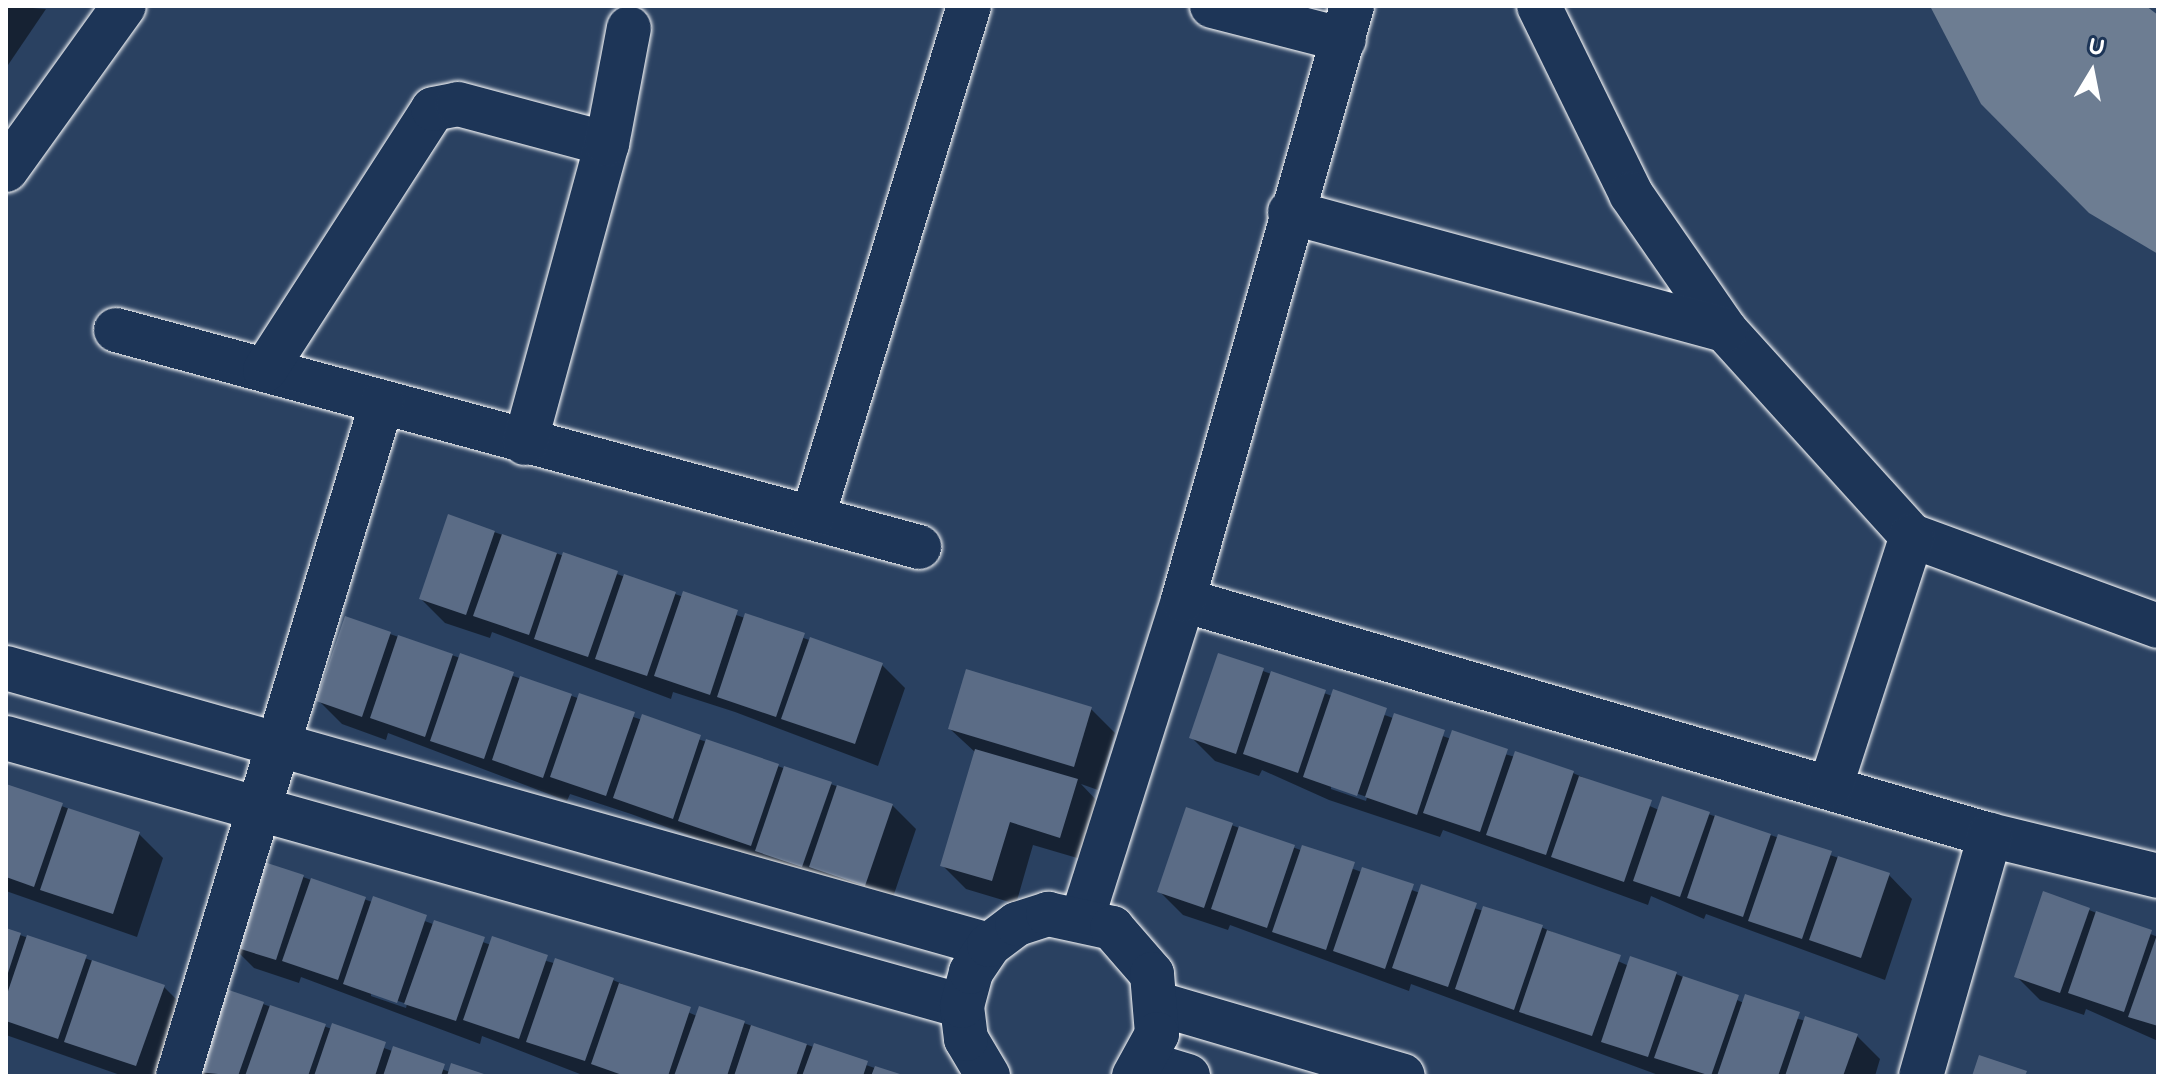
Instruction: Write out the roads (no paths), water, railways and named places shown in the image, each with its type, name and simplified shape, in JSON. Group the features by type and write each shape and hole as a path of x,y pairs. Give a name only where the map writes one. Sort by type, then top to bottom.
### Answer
{"street":[{"path":"6,170 124,6"},
{"path":"813,516 969,6"},
{"path":"1083,916 1183,600 1290,212 1348,23 1212,6"},
{"path":"1539,6 1631,194 1725,330 1912,536 2158,626"},
{"path":"525,443 607,144 629,28"},
{"path":"265,370 433,109 458,104 607,144"},
{"path":"1290,212 1725,330"},
{"path":"116,330 919,547"},
{"path":"178,1076 261,813 382,402"},
{"path":"1831,785 1912,536"},
{"path":"1183,600 1831,785 1990,835 2158,876"},
{"path":"6,668 989,945"},
{"path":"6,738 261,813 962,1006"},
{"path":"1921,1076 1990,835"},
{"path":"988,1076 966,1039 962,1006 971,972 989,945 1017,924 1048,914 1083,916 1136,948 1159,1004 1139,1070 1188,1076"},
{"path":"1159,1004 1403,1076"}],"water":[{"path":"1930,6 2146,6 2158,15 2158,254 2089,213 1981,104"}]}
